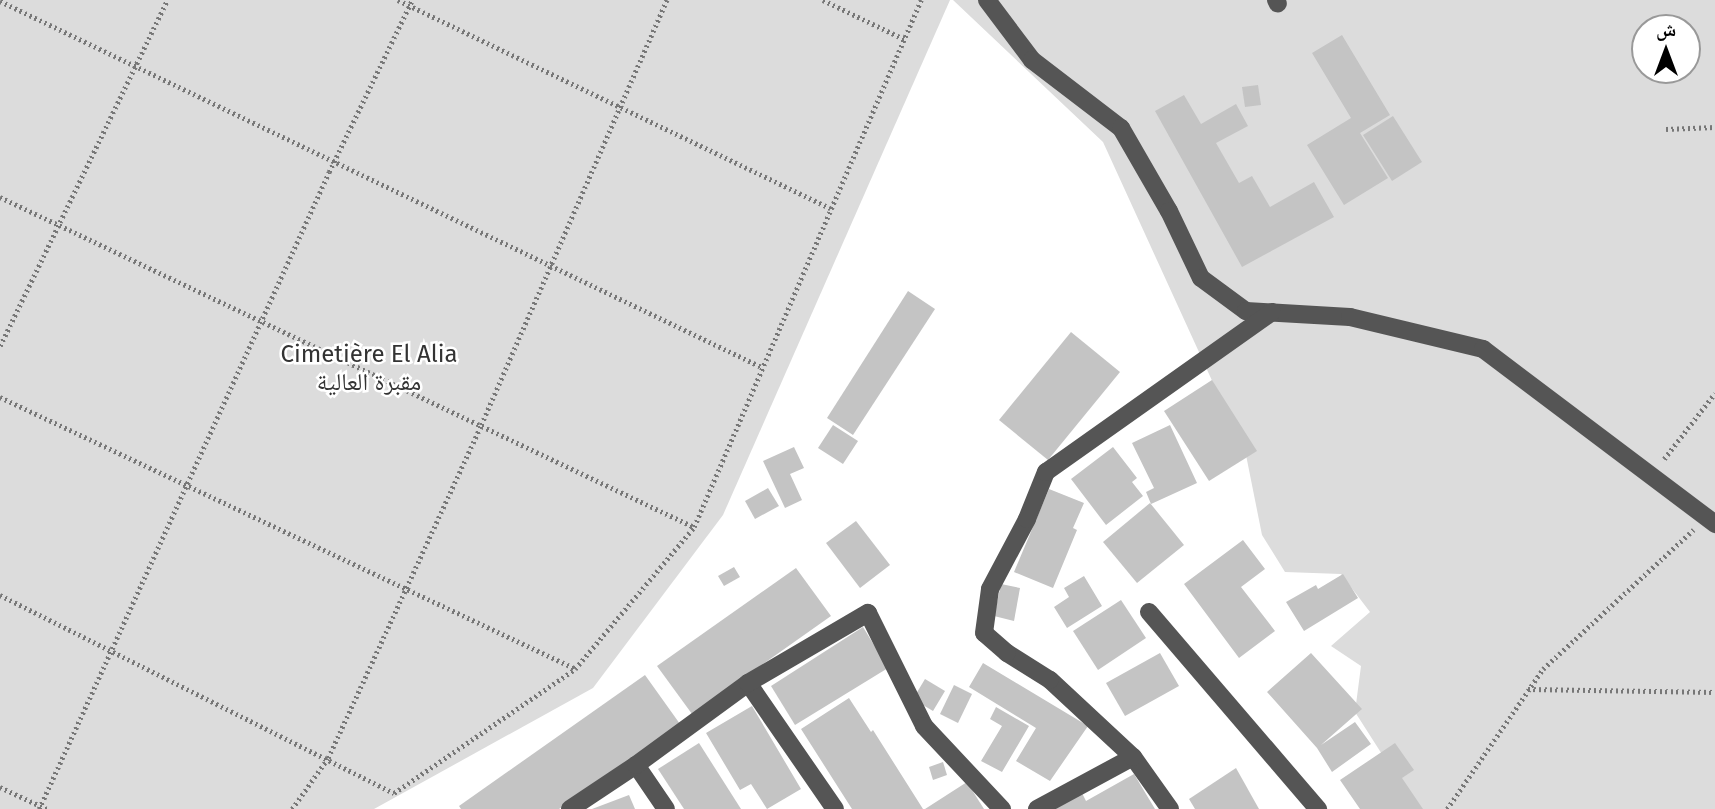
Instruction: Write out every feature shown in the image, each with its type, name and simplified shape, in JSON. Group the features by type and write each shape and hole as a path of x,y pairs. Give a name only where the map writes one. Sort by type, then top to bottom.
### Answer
{"street":[{"path":"987,0 1032,60 1121,128 1169,211 1201,278 1246,311 1350,317 1483,349 1711,521"},
{"path":"1170,809 1133,757 1050,680 1007,653 984,633 990,589 1027,519 1046,472 1272,312"},
{"path":"570,809 636,765 748,682 868,612 924,726 1002,809"},
{"path":"1149,612 1318,809"},
{"path":"748,682 835,809"},
{"path":"1037,809 1133,757"},
{"path":"636,765 666,809"}],"path":[{"path":"0,346 167,0"},
{"path":"398,0 410,3 831,208"},
{"path":"292,809 328,758 481,425 667,0"},
{"path":"824,0 904,39"},
{"path":"0,595 394,793 575,669 694,527 921,0"},
{"path":"0,1 762,367"},
{"path":"39,808 334,161 410,3"},
{"path":"1666,129 1715,127"},
{"path":"0,197 694,527"},
{"path":"1651,476 1715,393"},
{"path":"0,397 575,669"},
{"path":"1447,809 1542,669 1711,521"},
{"path":"1528,690 1715,692"},
{"path":"0,787 39,808 47,809"}],"green space":[{"name":"Cimetière El Alia مقبرة العالية","path":"0,0 950,0 723,515 593,688 374,809 0,809"},
{"path":"953,0 1715,0 1715,809 1417,809 1355,712 1361,666 1331,646 1370,612 1341,574 1285,572 1262,535 1246,455 1103,142"}],"building":[{"path":"1342,35 1390,115 1360,133 1388,178 1344,205 1307,145 1351,118 1312,53"},
{"path":"1258,85 1261,105 1245,107 1242,87"},
{"path":"1184,95 1201,124 1236,104 1248,126 1216,143 1239,183 1252,176 1270,207 1314,182 1334,217 1242,267 1155,111"},
{"path":"1393,116 1422,162 1392,181 1363,135"},
{"path":"908,291 935,309 853,435 827,418"},
{"path":"1071,332 1120,372 1048,460 999,420"},
{"path":"1212,380 1257,451 1209,481 1164,411"},
{"path":"833,425 858,441 843,464 818,448"},
{"path":"1170,425 1197,483 1151,504 1146,492 1154,488 1132,443"},
{"path":"794,447 804,468 790,474 802,500 785,508 763,461"},
{"path":"1113,447 1137,478 1132,482 1143,496 1106,525 1071,479"},
{"path":"768,488 779,506 755,519 745,501"},
{"path":"1049,489 1084,503 1073,528 1077,530 1053,588 1014,572"},
{"path":"1150,503 1184,545 1137,583 1103,542"},
{"path":"856,521 890,565 860,588 826,543"},
{"path":"1243,540 1265,569 1241,587 1275,631 1239,658 1184,584"},
{"path":"734,567 740,577 724,586 718,576"},
{"path":"796,568 831,616 692,714 657,666"},
{"path":"1343,574 1358,598 1304,631 1286,602 1316,585 1318,589"},
{"path":"1084,576 1102,606 1067,628 1054,607 1069,597 1064,588"},
{"path":"1001,584 1020,588 1014,621 994,616"},
{"path":"1121,600 1146,638 1098,670 1073,631"},
{"path":"863,627 888,668 795,725 771,686"},
{"path":"1160,653 1179,686 1125,716 1106,683"},
{"path":"1311,653 1362,709 1321,745 1355,722 1371,744 1332,772 1317,748 1267,692"},
{"path":"983,663 1088,726 1050,781 1016,761 1036,728 969,687"},
{"path":"645,675 680,724 559,809 461,809 459,806"},
{"path":"925,679 945,691 933,711 913,699"},
{"path":"954,685 972,694 958,723 940,714"},
{"path":"849,698 871,732 873,730 923,809 852,809 801,729"},
{"path":"752,706 801,789 767,809 751,784 740,790 706,733"},
{"path":"996,707 1029,726 1002,772 981,761 1002,726 990,719"},
{"path":"699,743 741,809 684,809 658,769"},
{"path":"1395,743 1414,770 1402,778 1423,809 1360,809 1340,780"},
{"path":"943,762 947,775 933,780 929,767"},
{"path":"1236,768 1259,809 1195,809 1189,799"},
{"path":"1134,774 1155,809 1055,809 1082,793 1086,801"},
{"path":"967,782 984,809 925,809"},
{"path":"629,795 635,809 592,809"}]}
